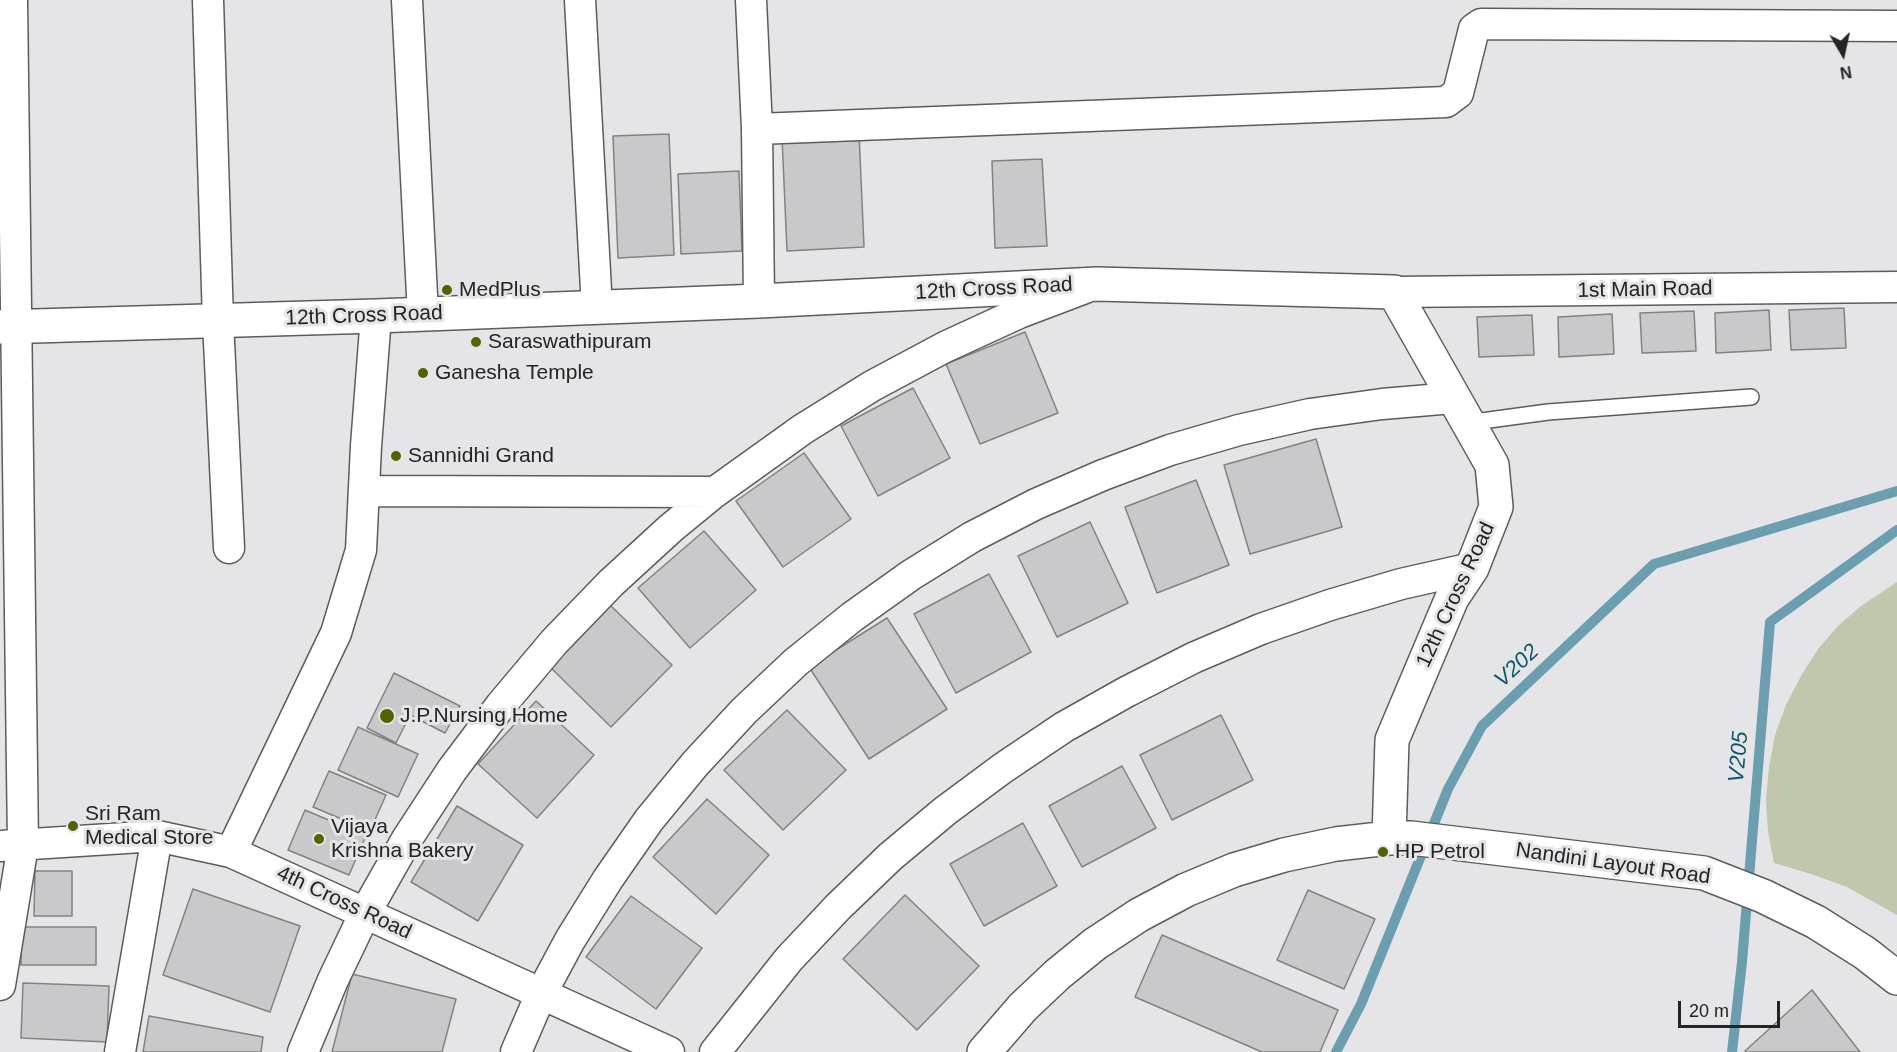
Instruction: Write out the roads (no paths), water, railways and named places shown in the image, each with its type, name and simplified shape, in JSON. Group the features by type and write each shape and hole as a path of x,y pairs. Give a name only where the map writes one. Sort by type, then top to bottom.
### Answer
{"main road":[{"name":"12th Cross Road","path":"8,327 423,315 1096,284 1394,292 1492,465 1496,507 1473,568 1452,598 1392,740 1400,838"},
{"name":"Nandini Layout Road","path":"984,1052 1023,1007 1058,974 1095,944 1158,905 1234,870 1284,855 1336,844 1400,838 1470,844 1704,873 1763,896 1816,922 1865,953 1897,978"}],"street":[{"path":"0,985 12,846 8,327 12,0"},
{"path":"208,0 218,321 229,548"},
{"path":"407,0 423,315"},
{"path":"580,0 597,308"},
{"path":"751,0 757,129 759,301"},
{"path":"757,129 1446,102 1458,93 1474,29 1481,24 1897,26"},
{"path":"303,1052 333,980 365,913 407,839 452,770 501,705 554,642 611,583 671,528 715,492 803,429 872,386 945,347 1009,318 1096,284"},
{"name":"1st Main Road","path":"1394,292 1897,287"},
{"path":"231,852 336,633 361,550 376,316"},
{"path":"516,1052 541,994 570,940 608,879 649,820 744,711 796,662 852,617 911,575 972,537 1036,504 1102,475 1170,450 1239,430 1310,414 1382,404 1460,410"},
{"path":"364,491 715,492"},
{"path":"715,1052 789,959 838,906 890,857 945,811 1064,727 1193,658 1261,630 1340,602 1401,584 1473,568"},
{"path":"120,1052 157,837"},
{"name":"4th Cross Road","path":"12,846 157,837 231,852 669,1052"}],"lane":[{"path":"1460,410 1548,412 1751,397"}],"waterway":[{"name":"V202","path":"1336,1052 1361,1004 1448,789 1482,726 1654,564 1897,491"},
{"name":"V205","path":"1732,1052 1742,962 1770,622 1897,530"}],"place":[{"name":"MedPlus","path":"447,290"},
{"name":"Saraswathipuram","path":"476,342"},
{"name":"Ganesha Temple","path":"423,373"},
{"name":"Sannidhi Grand","path":"396,456"},
{"name":"J.P.Nursing Home","path":"387,716"},
{"name":"Sri Ram Medical Store","path":"73,826"},
{"name":"Vijaya Krishna Bakery","path":"319,839"},
{"name":"HP Petrol","path":"1383,852"}]}
